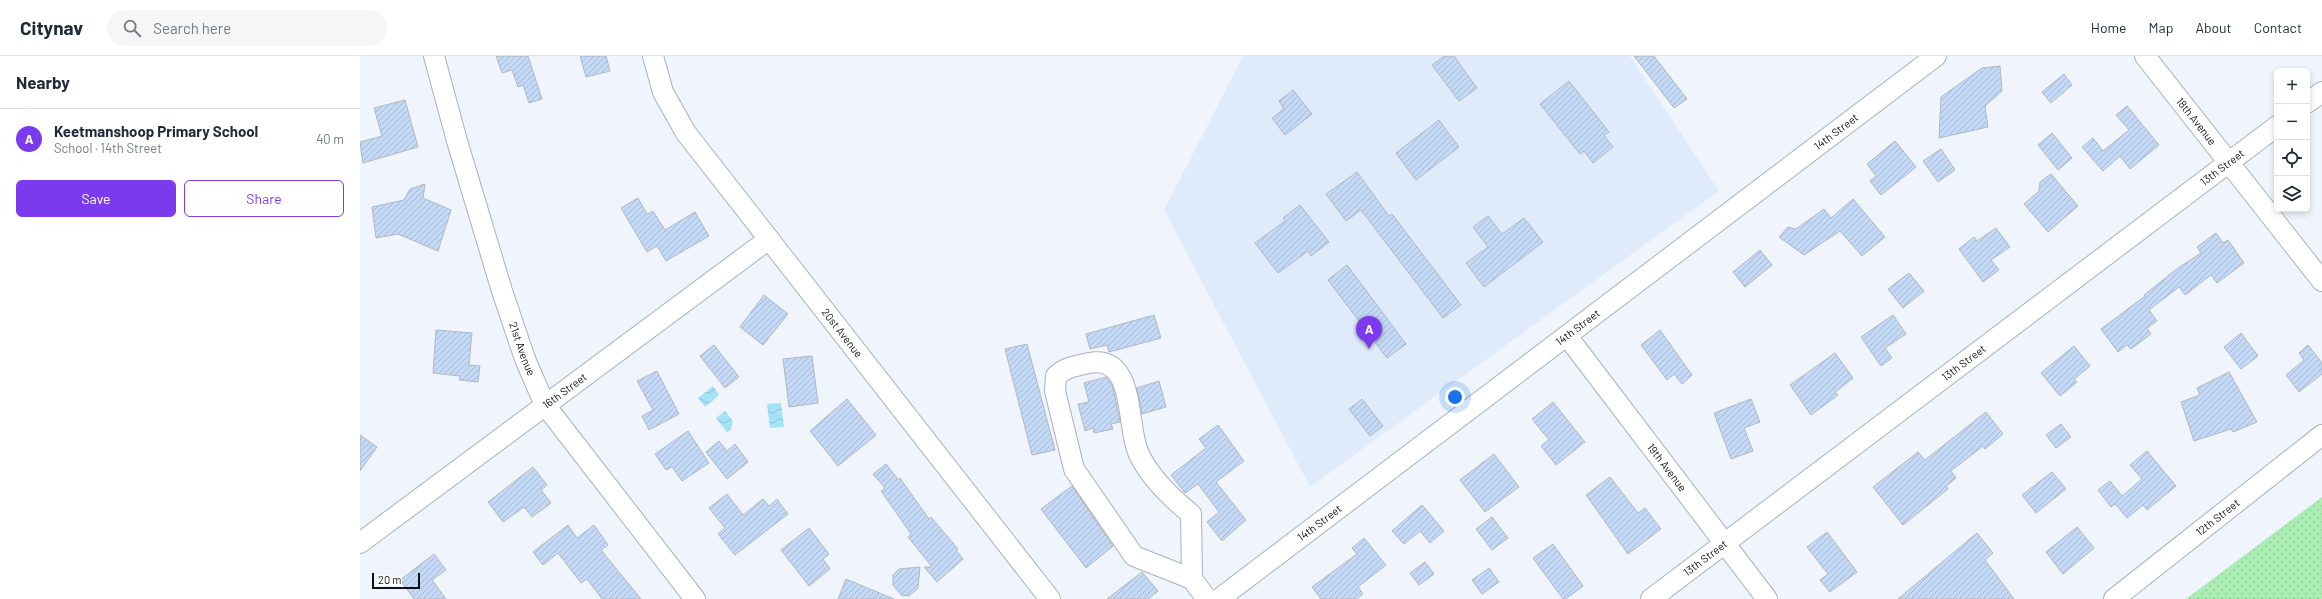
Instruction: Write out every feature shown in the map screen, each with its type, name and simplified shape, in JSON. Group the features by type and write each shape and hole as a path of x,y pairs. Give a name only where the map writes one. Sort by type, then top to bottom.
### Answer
{"street":[{"name":"21st Avenue","path":"434,56 457,141 502,291 525,359 545,405 695,599"},
{"name":"20st Avenue","path":"653,56 663,92 686,133 1050,599"},
{"name":"14th Street","path":"1219,599 1936,56"},
{"name":"18th Avenue","path":"2145,56 2322,281"},
{"path":"2310,101 2322,92"},
{"name":"13th Street","path":"1651,599 2274,128"},
{"name":"16th Street","path":"360,543 769,239"},
{"name":"19th Avenue","path":"1567,336 1767,599"},
{"path":"1192,579 1190,514 1173,500 1156,480 1138,451 1121,376 1112,366 1098,362 1066,367 1056,376 1055,391 1074,469 1134,556 1192,579 1208,599"},
{"name":"12th Street","path":"2114,599 2322,435"}],"shaded area":[{"path":"1243,56 1630,56 1719,191 1310,487 1164,210"}],"green space":[{"path":"2322,497 2322,599 2186,599"}],"water":[{"path":"713,386 719,395 705,407 698,398"},
{"path":"781,403 784,427 770,428 767,404"},
{"path":"725,411 733,421 731,429 727,432 716,418"}],"building":[{"path":"496,56 528,56 542,99 529,103 523,85 518,87 512,70 502,73"},
{"path":"580,56 606,56 610,71 586,77"},
{"path":"1444,56 1454,56 1477,88 1459,101 1432,65"},
{"path":"1634,56 1654,56 1687,99 1674,108"},
{"path":"2000,66 2002,91 1985,106 1988,127 1939,138 1941,97 1982,68"},
{"path":"2064,74 2072,85 2051,103 2042,92"},
{"path":"1569,81 1609,132 1604,135 1613,147 1593,163 1584,151 1580,154 1540,104"},
{"path":"1293,90 1312,114 1285,135 1272,118 1284,109 1279,101"},
{"path":"405,100 418,147 363,163 360,142 382,136 374,108"},
{"path":"2127,106 2159,145 2130,169 2120,156 2103,171 2082,147 2093,138 2103,151 2129,130 2116,115"},
{"path":"1439,120 1459,147 1416,180 1396,153"},
{"path":"2052,133 2072,158 2058,170 2038,145"},
{"path":"1895,141 1916,167 1881,195 1870,181 1876,176 1867,164"},
{"path":"1941,149 1955,170 1938,182 1923,161"},
{"path":"1357,172 1389,216 1392,214 1461,305 1443,318 1361,210 1346,221 1326,194"},
{"path":"2051,174 2078,206 2048,232 2024,204 2039,191 2040,182"},
{"path":"425,184 423,198 451,210 438,251 398,234 376,238 372,207 404,200 410,189"},
{"path":"638,198 647,214 653,211 665,230 695,212 709,236 666,261 657,246 647,252 621,208"},
{"path":"1853,199 1885,237 1862,256 1840,231 1804,255 1779,237 1788,227 1796,229 1824,209 1831,218"},
{"path":"1300,205 1329,242 1311,256 1308,251 1278,273 1255,243 1285,221 1283,218"},
{"path":"1488,216 1502,234 1524,218 1543,242 1484,287 1466,263 1488,247 1473,227"},
{"path":"1996,228 2010,247 1991,260 1999,270 1983,282 1959,249 1974,237 1977,241"},
{"path":"2216,233 2223,243 2228,240 2244,263 2217,283 2211,275 2185,295 2179,287 2149,310 2157,321 2147,328 2151,334 2131,349 2127,345 2118,352 2101,329 2145,296 2144,295 2178,268 2201,253 2197,247"},
{"path":"1760,250 1772,265 1745,287 1733,272"},
{"path":"1347,265 1406,344 1387,358 1328,280"},
{"path":"1909,273 1924,291 1903,308 1888,289"},
{"path":"764,295 788,314 763,345 740,327"},
{"path":"1154,315 1161,338 1109,352 1107,345 1090,349 1086,334"},
{"path":"1893,315 1906,334 1885,348 1892,358 1881,366 1861,337"},
{"path":"436,330 472,333 469,365 480,366 478,382 459,380 460,376 433,373"},
{"path":"1660,330 1692,375 1682,384 1674,374 1667,380 1641,345"},
{"path":"2241,333 2258,356 2241,369 2224,347"},
{"path":"1027,344 1055,450 1032,455 1005,349"},
{"path":"714,345 739,377 725,388 700,356"},
{"path":"2308,345 2322,363 2322,374 2299,392 2286,375 2304,360 2299,353"},
{"path":"2074,346 2090,366 2074,379 2077,382 2060,396 2041,373"},
{"path":"1835,353 1853,378 1835,392 1838,395 1811,415 1790,385"},
{"path":"812,356 818,403 789,407 783,359"},
{"path":"657,371 679,414 649,430 642,416 653,410 637,381"},
{"path":"2229,372 2257,422 2233,432 2231,429 2194,441 2181,402 2200,395 2197,388"},
{"path":"1106,377 1112,385 1120,422 1111,424 1113,429 1094,433 1093,428 1085,431 1078,404 1089,402 1084,383"},
{"path":"1159,381 1166,407 1142,414 1137,388"},
{"path":"847,399 876,435 838,466 810,431"},
{"path":"1362,399 1383,426 1370,436 1349,409"},
{"path":"1751,399 1760,422 1744,428 1753,451 1731,459 1714,413"},
{"path":"1553,402 1585,442 1556,465 1541,446 1549,440 1532,419"},
{"path":"1986,412 2003,434 1985,449 1983,446 1951,471 1956,478 1946,486 1948,489 1903,525 1873,487 1918,452 1925,460"},
{"path":"2061,424 2071,437 2056,448 2046,435"},
{"path":"1218,425 1244,461 1216,482 1246,520 1222,541 1207,522 1219,512 1198,484 1185,493 1171,475 1206,448 1199,439"},
{"path":"688,431 709,463 682,481 672,467 666,470 655,454"},
{"path":"360,435 377,447 360,471"},
{"path":"719,441 727,451 735,444 748,462 727,479 706,452"},
{"path":"2147,451 2176,486 2147,510 2143,505 2127,518 2115,504 2111,507 2098,490 2110,481 2122,496 2142,479 2130,465"},
{"path":"1494,454 1519,487 1485,512 1460,480"},
{"path":"886,464 898,479 900,478 929,519 931,517 958,549 956,550 963,559 937,582 924,567 932,567 908,537 911,534 881,491 885,488 873,474"},
{"path":"533,467 547,485 541,490 551,503 532,517 524,507 503,522 488,502"},
{"path":"2052,472 2066,489 2036,513 2022,495"},
{"path":"1610,477 1638,513 1645,508 1661,529 1628,554 1586,495"},
{"path":"1072,486 1113,546 1086,568 1041,509"},
{"path":"727,494 743,515 763,499 769,506 777,499 788,514 735,555 718,534 725,528 709,508"},
{"path":"1422,505 1444,531 1430,543 1420,531 1404,544 1392,531"},
{"path":"1492,517 1508,538 1492,550 1476,529"},
{"path":"568,525 577,538 594,525 608,545 601,550 641,599 602,599 587,579 581,583 558,553 543,565 533,552"},
{"path":"2077,527 2094,548 2063,574 2046,552"},
{"path":"809,528 829,554 823,559 830,569 809,586 781,550"},
{"path":"1827,532 1857,572 1830,592 1820,580 1828,574 1807,547"},
{"path":"1977,533 1993,553 1985,560 2014,599 1898,599"},
{"path":"1364,538 1386,565 1358,587 1363,594 1357,599 1321,599 1312,587 1357,554 1352,548"},
{"path":"1553,544 1583,586 1566,599 1563,599 1533,558"},
{"path":"434,554 446,570 432,580 446,599 414,599 400,580"},
{"path":"1425,562 1434,574 1419,585 1410,573"},
{"path":"920,567 918,588 909,596 901,595 893,585 893,575 899,569"},
{"path":"1489,568 1499,582 1482,594 1472,580"},
{"path":"1142,572 1158,591 1148,599 1107,599"},
{"path":"846,579 894,599 838,599"}],"place":[{"name":"Keetmanshoop Primary School","path":"1369,349"}]}
